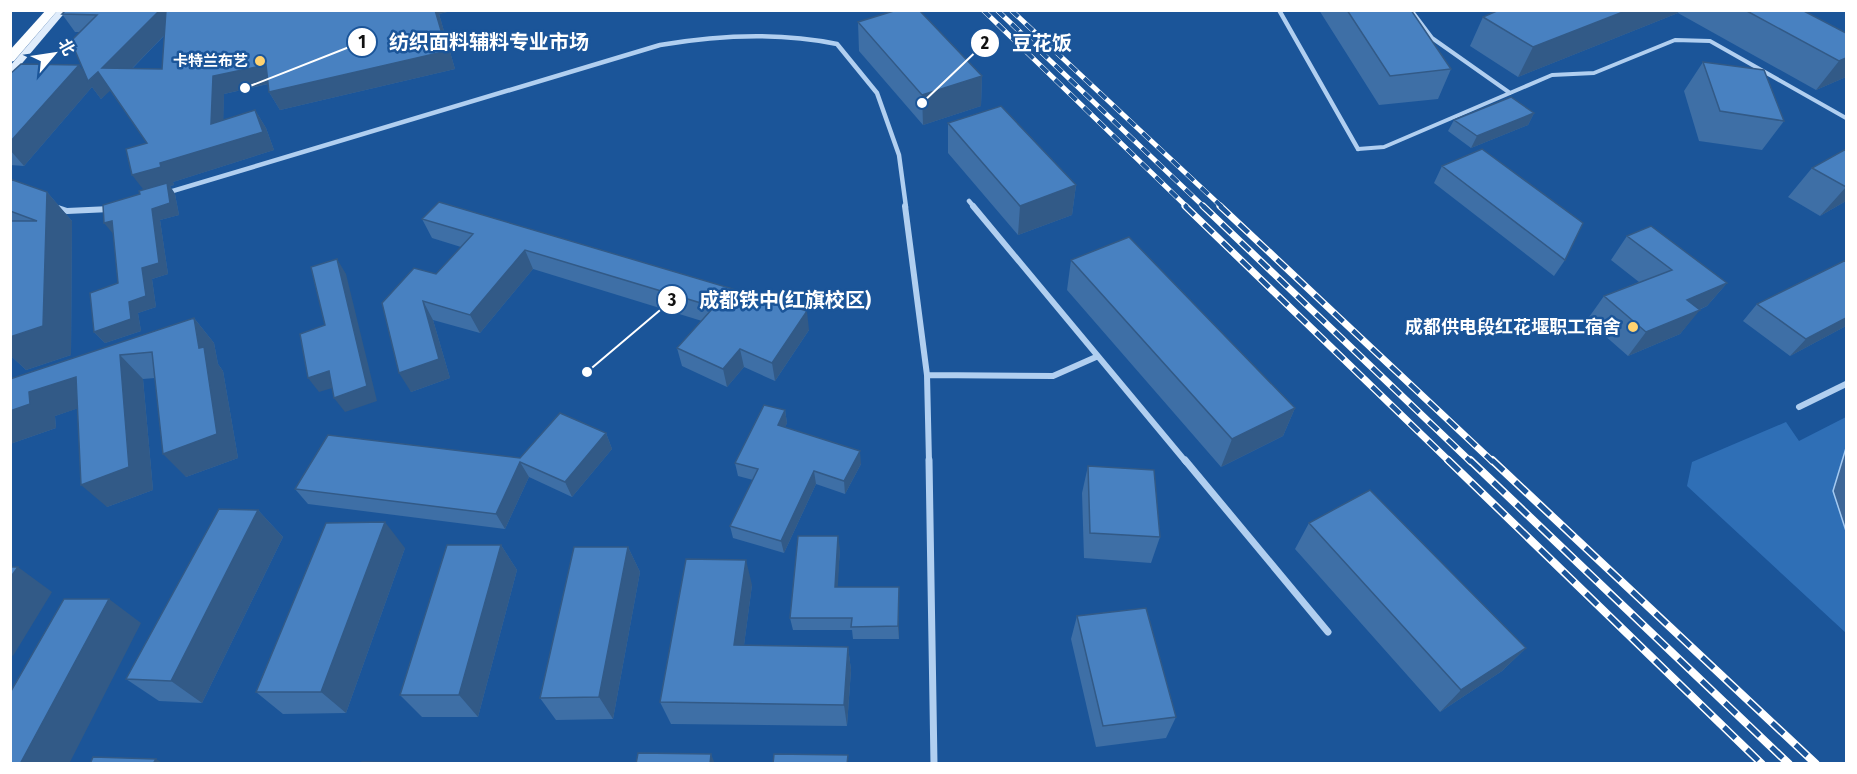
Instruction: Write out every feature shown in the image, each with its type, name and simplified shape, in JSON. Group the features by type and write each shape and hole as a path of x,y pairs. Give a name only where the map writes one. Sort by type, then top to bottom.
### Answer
{"highway":[{"path":"10,44 41,10"},
{"path":"10,58 53,10"}],"main road":[{"path":"10,72 63,10"}],"street":[{"path":"1279,10 1358,149"},
{"path":"156,195 660,45 702,38 779,37 837,44 877,93 899,155 927,375 934,764"},
{"path":"969,201 1096,357 1328,632"},
{"path":"44,203 67,211 111,209 123,205"},
{"path":"927,375 1053,376 1096,357"},
{"path":"1800,407 1846,384"}],"lane":[{"path":"1411,10 1432,38 1510,93"},
{"path":"1358,149 1384,147 1552,75 1594,73 1675,40 1710,41 1846,118"}],"shaded area":[{"path":"1846,417 1846,633 1687,486 1692,462 1786,422 1799,441"},
{"path":"1846,448 1846,531 1833,491"}],"building":[{"path":"66,10 160,10 102,68 162,69 166,10 435,10 447,51 269,92 266,65 213,76 211,124 255,110 263,132 160,163 161,167 132,175 126,149 147,143 98,72 88,81 71,41 97,15 62,14"},
{"path":"897,10 919,10 982,76 922,95 858,22"},
{"path":"1347,10 1411,10 1451,69 1390,76"},
{"path":"1499,10 1628,10 1533,47 1483,17"},
{"path":"1745,10 1802,10 1846,33 1846,58 1839,61"},
{"path":"1703,62 1764,70 1784,121 1720,111"},
{"path":"21,64 79,65 10,142 10,74"},
{"path":"1511,97 1534,113 1477,136 1454,120"},
{"path":"1001,106 1076,185 1020,206 948,123"},
{"path":"1482,149 1583,223 1565,260 1442,166"},
{"path":"1846,149 1846,187 1812,168"},
{"path":"10,179 47,192 43,326 10,337 10,221 37,221 10,211"},
{"path":"167,183 170,203 152,209 159,263 142,268 146,296 129,302 131,319 94,332 90,293 118,283 112,221 104,223 103,205"},
{"path":"439,202 807,311 772,363 740,349 723,369 677,348 714,307 525,250 470,315 423,301 439,359 399,373 382,303 414,268 436,274 473,234 422,219"},
{"path":"1651,226 1727,283 1687,300 1700,310 1646,332 1604,296 1672,270 1627,236"},
{"path":"1129,237 1295,408 1232,439 1071,260"},
{"path":"337,259 367,386 334,398 329,371 308,378 300,334 325,325 311,267"},
{"path":"1846,260 1846,318 1806,339 1757,304"},
{"path":"194,318 199,348 204,347 217,434 163,454 152,352 120,355 129,467 81,485 76,377 29,392 30,404 10,411 10,379"},
{"path":"764,405 785,410 778,425 860,451 844,481 814,471 781,541 730,526 758,469 735,463"},
{"path":"560,413 606,433 565,482 520,462 496,514 295,489 328,435 520,458"},
{"path":"1088,466 1154,470 1160,537 1090,533"},
{"path":"1370,490 1526,648 1461,690 1309,523"},
{"path":"219,509 258,510 171,681 126,679"},
{"path":"385,522 321,692 256,692 326,523"},
{"path":"798,536 838,536 835,587 899,587 898,626 851,627 852,618 790,618"},
{"path":"447,545 501,545 459,695 400,695"},
{"path":"574,547 628,547 599,697 540,698"},
{"path":"686,559 746,560 734,645 848,647 844,705 660,702"},
{"path":"10,567 18,567 10,578"},
{"path":"64,599 109,599 20,764 10,764 10,693"},
{"path":"1146,608 1176,717 1103,726 1077,616"},
{"path":"638,753 711,754 710,764 636,764"},
{"path":"774,754 848,755 847,764 773,764"},
{"path":"93,757 156,759 153,764 90,764"},
{"path":"362,762 434,763 362,764"}],"railway":[{"path":"983,10 1187,207"},
{"path":"997,10 1204,207"},
{"path":"1011,10 1222,207"},
{"path":"1185,206 1450,462"},
{"path":"1203,206 1471,462"},
{"path":"1220,206 1493,462"},
{"path":"1448,460 1762,764"},
{"path":"1470,460 1789,764"},
{"path":"1492,460 1816,764"}],"place":[{"name":"卡特兰布艺","path":"260,61"},
{"name":"纺织面料辅料专业市场","path":"245,88"},
{"name":"豆花饭","path":"922,103"},
{"name":"成都供电段红花堰职工宿舍","path":"1633,327"},
{"name":"成都铁中(红旗校区)","path":"587,372"}]}
